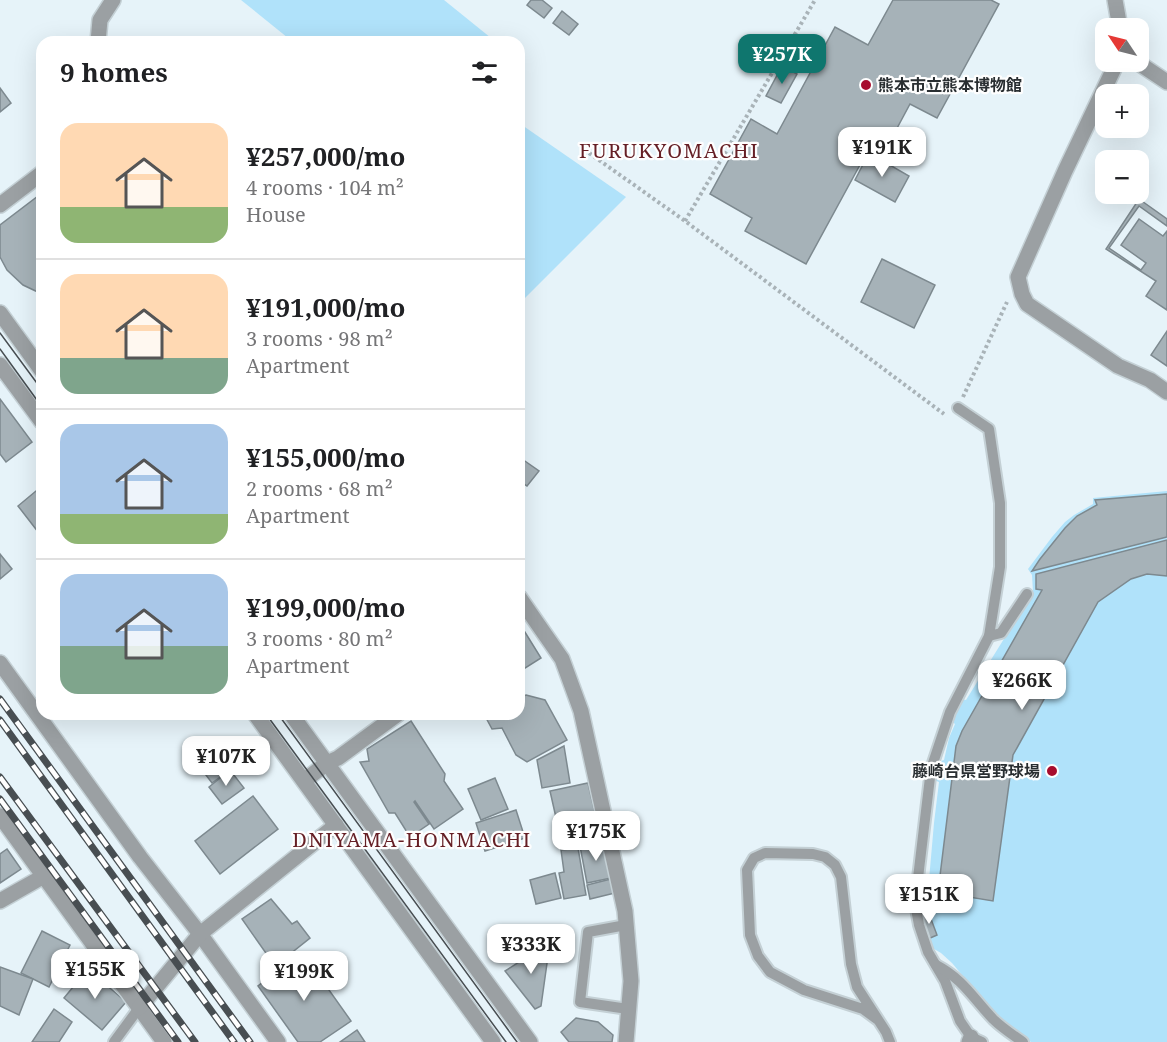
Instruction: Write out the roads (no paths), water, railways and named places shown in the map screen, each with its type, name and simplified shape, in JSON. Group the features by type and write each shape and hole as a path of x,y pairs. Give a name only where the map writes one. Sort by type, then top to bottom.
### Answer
{"street":[{"path":"99,36 100,20 113,0"},
{"path":"1115,0 1118,18"},
{"path":"1149,70 1167,82"},
{"path":"1112,72 1018,277 1027,304 1118,366 1167,392"},
{"path":"0,205 36,178"},
{"path":"0,313 36,363"},
{"path":"0,365 36,414"},
{"path":"525,607 562,659 581,711 625,911 631,981 626,1042"},
{"path":"0,663 36,713"},
{"path":"41,720 278,1042"},
{"path":"259,720 493,1042"},
{"path":"295,720 530,1042"},
{"path":"304,781 390,720"},
{"path":"0,816 164,1042"},
{"path":"139,1008 200,934 336,825"},
{"path":"0,901 44,876"}],"lane":[{"path":"958,408 989,429 1000,503 1000,567 989,636 950,712 931,769 915,903 928,952 945,981 960,1021 974,1040"},
{"path":"989,636 1001,633 1027,594"},
{"path":"879,1020 863,1009 804,990 770,972 758,956 750,935 747,870 754,858 765,853 813,854 825,857 835,865 841,877 850,964 857,987 879,1020 890,1042"},
{"path":"626,925 588,932 580,1002 628,1009"},
{"path":"936,964 962,982 994,1020 1023,1042"},
{"path":"114,1042 139,1008"}],"tram line":[{"path":"0,333 36,382"},
{"path":"0,349 36,399"},
{"path":"270,720 506,1042"},
{"path":"282,720 517,1042"}],"railway":[{"path":"0,699 250,1042"},
{"path":"0,720 234,1042"},
{"path":"0,777 195,1042"},
{"path":"0,799 178,1042"}],"place":[{"name":"熊本市立熊本博物館","path":"866,85"},
{"name":"藤崎台県営野球場","path":"1052,771"}],"district":[{"name":"FURUKYOMACHI","path":"669,151"},
{"name":"DNIYAMA-HONMACHI","path":"412,840"}]}
